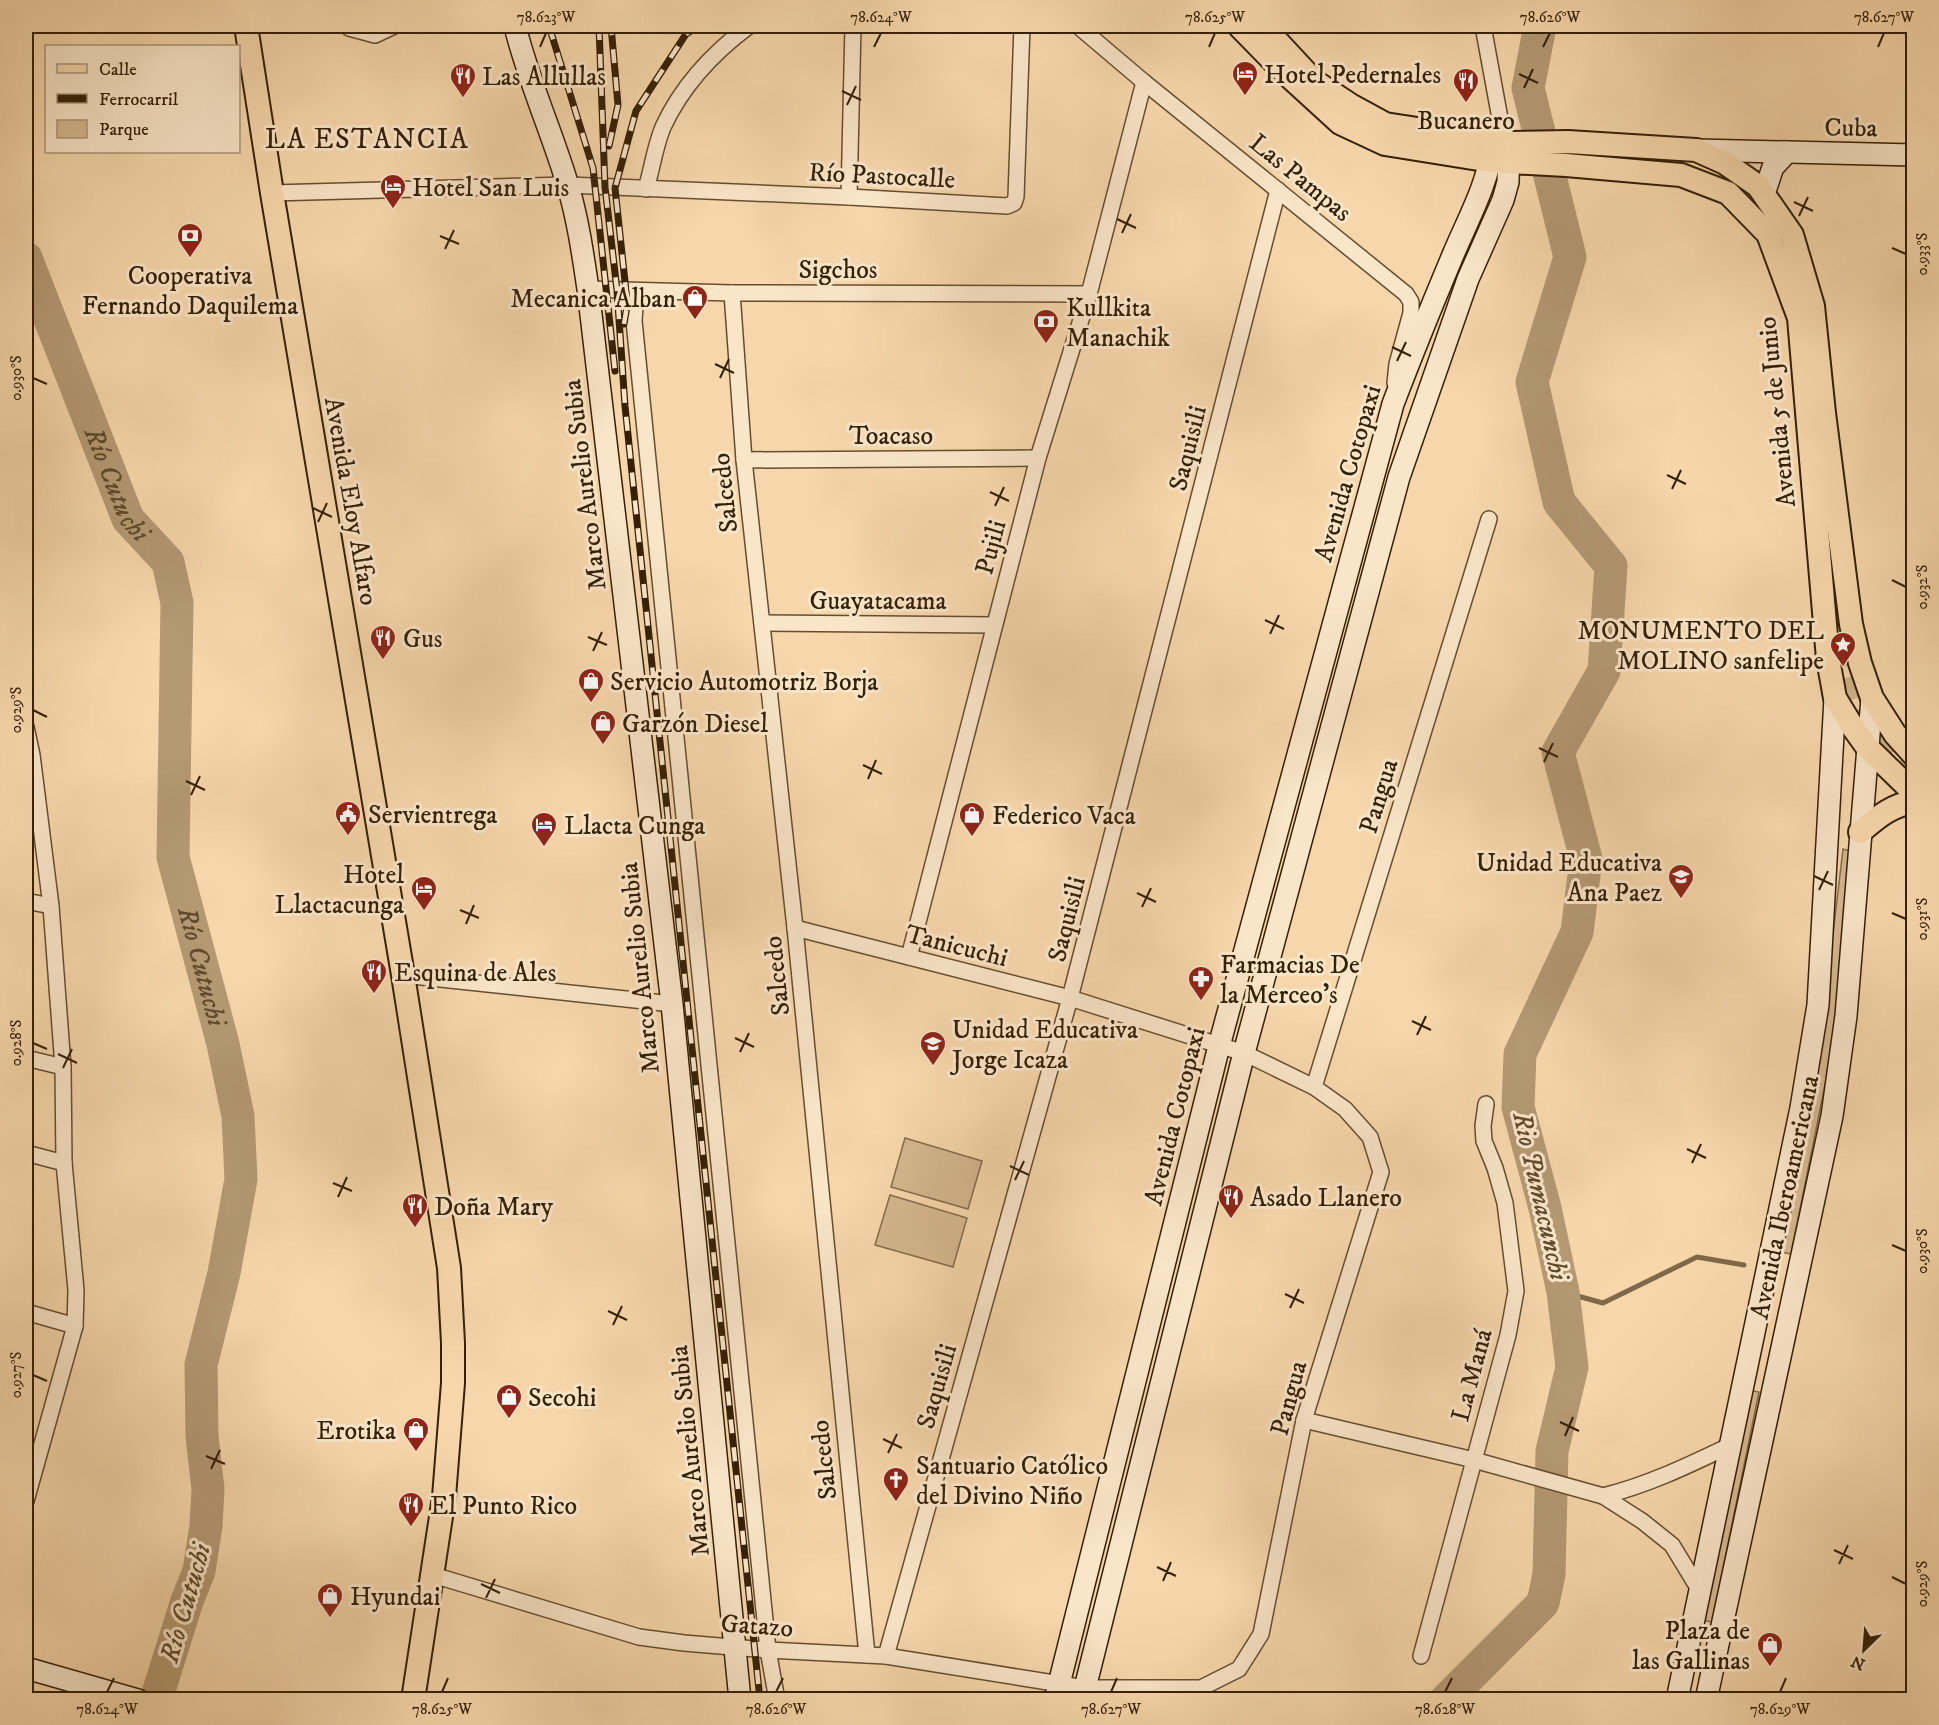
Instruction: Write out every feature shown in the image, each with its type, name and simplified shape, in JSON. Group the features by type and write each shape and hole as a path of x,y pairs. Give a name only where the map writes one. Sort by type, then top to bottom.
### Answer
{"main road":[{"name":"Avenida Eloy Alfaro","path":"246,26 403,975 448,1268 453,1383 444,1497 415,1689"},
{"name":"Avenida 5 de Junio","path":"1239,26 1282,70 1340,123 1385,144 1506,148 1568,142 1696,150 1725,163 1758,186 1792,235 1813,306 1816,414 1812,466 1828,659 1835,698 1867,747 1914,794"},
{"name":"Avenida 5 de Junio","path":"1263,26 1314,81 1385,124 1506,148 1566,165 1681,175 1728,193 1768,234 1799,318 1851,624 1860,663 1872,698 1895,734 1914,755"},
{"path":"1812,466 1823,494 1832,605 1838,646"},
{"path":"1860,832 1885,812 1901,804 1914,801"},
{"path":"396,1700 415,1689"}],"street":[{"path":"348,26 375,35 393,26"},
{"name":"Marco Aurelio Subia","path":"515,26 521,52 568,186 578,223 588,289 672,1004 740,1700"},
{"path":"646,189 663,128 688,85 724,45 749,26"},
{"path":"849,197 853,26"},
{"name":"Río Pastocalle","path":"272,193 568,186 1007,206 1014,203 1016,197 1022,26"},
{"name":"Las Pampas","path":"1078,26 1406,294 1411,302 1411,313 1397,364 1392,404"},
{"path":"1483,26 1506,148"},
{"name":"Pujili","path":"909,957 1038,458 1089,294 1144,82"},
{"name":"Avenida Cotopaxi","path":"1057,1692 1219,1046 1392,404 1426,317 1483,189 1506,148"},
{"name":"Avenida Cotopaxi","path":"1083,1694 1244,1053 1399,477 1468,279 1503,200 1508,182 1506,148"},
{"name":"Cuba","path":"1696,150 1914,155"},
{"path":"1764,194 1773,167 1787,152"},
{"name":"Saquisili","path":"886,1656 1070,999 1278,190"},
{"name":"Sigchos","path":"588,289 732,293 1089,294"},
{"path":"636,291 634,321 768,1650 777,1700"},
{"name":"Salcedo","path":"732,293 744,460 795,928 867,1655"},
{"name":"Toacaso","path":"744,460 1038,458"},
{"name":"Pangua","path":"1314,1087 1489,519"},
{"name":"Guayatacama","path":"762,623 994,625"},
{"name":"Avenida Iberoamericana","path":"1677,1700 1801,1108 1818,1005 1835,698"},
{"name":"Avenida Iberoamericana","path":"1706,1700 1792,1292 1832,1116 1846,1016 1872,698"},
{"path":"26,727 32,755 51,906 63,1067 64,1163 76,1290 75,1326 26,1501"},
{"path":"26,901 51,906"},
{"name":"Tanicuchi","path":"795,928 1070,999 1244,1053"},
{"path":"403,975 672,1004"},
{"name":"Pangua","path":"1083,1694 1163,1694 1201,1688 1239,1669 1261,1634 1304,1420 1381,1172 1370,1137 1345,1108 1314,1087 1244,1053"},
{"path":"26,1058 63,1067"},
{"name":"La Maná","path":"1421,1656 1508,1335 1516,1291 1505,1203 1496,1168 1484,1141 1483,1126 1486,1104"},
{"path":"26,1153 64,1163"},
{"path":"1764,1288 1792,1292"},
{"path":"26,1312 75,1326"},
{"path":"1144,1346 1170,1351"},
{"path":"1304,1420 1474,1460 1597,1494 1642,1521 1672,1545 1700,1591"},
{"path":"1597,1494 1634,1489 1731,1445"},
{"name":"Gatazo","path":"433,1575 639,1637 735,1648 886,1656 1057,1692 1083,1694"},
{"path":"1691,1632 1719,1639"},
{"path":"26,1668 138,1700"}],"green space":[{"path":"1843,849 1853,852 1831,1055 1791,1254 1781,1252 1819,1053"},
{"path":"905,1138 982,1161 968,1209 891,1187"},
{"path":"890,1195 967,1218 953,1267 875,1245"},
{"path":"1749,1390 1759,1392 1712,1622 1702,1620"}],"waterway":[{"name":"Rio Pumacunchi","path":"1446,1700 1543,1603 1549,1574 1552,1451 1572,1367 1563,1292 1545,1208 1518,1107 1520,1054 1577,932 1586,859 1558,752 1604,671 1611,566 1559,502 1532,382 1570,257 1528,88 1540,26"},
{"name":"Río Cutuchi","path":"26,258 128,519 168,562 177,603 173,857 223,1044 238,1116 241,1179 224,1273 201,1365 202,1436 208,1489 206,1526 199,1571 187,1601 156,1700"},
{"path":"1563,1292 1603,1303 1697,1257 1744,1265"}],"tunnel":[{"path":"1838,646 1862,710 1882,740 1914,776"}],"railway":[{"path":"549,26 593,168 615,371"},
{"path":"599,26 605,187 617,290 625,406 760,1700"},
{"path":"609,146 618,105 611,26"},
{"path":"624,324 627,306 615,188 636,111 686,34 699,26"}],"place":[{"name":"Hotel Pedernales","path":"1245,97"},
{"name":"Las Allullas","path":"463,99"},
{"name":"Bucanero","path":"1466,104"},
{"name":"Hotel San Luis","path":"393,210"},
{"name":"Cooperativa Fernando Daquilema","path":"190,259"},
{"name":"Mecanica Alban","path":"695,321"},
{"name":"Kullkita Manachik","path":"1046,345"},
{"name":"Gus","path":"383,661"},
{"name":"MONUMENTO DEL MOLINO sanfelipe","path":"1843,668"},
{"name":"Servicio Automotriz Borja","path":"591,704"},
{"name":"Garzón Diesel","path":"603,746"},
{"name":"Servientrega","path":"348,837"},
{"name":"Federico Vaca","path":"972,838"},
{"name":"Llacta Cunga","path":"544,848"},
{"name":"Unidad Educativa Ana Paez","path":"1681,900"},
{"name":"Hotel Llactacunga","path":"424,912"},
{"name":"Esquina de Ales","path":"374,995"},
{"name":"Farmacias De la Merceo's","path":"1201,1002"},
{"name":"Unidad Educativa Jorge Icaza","path":"933,1067"},
{"name":"Asado Llanero","path":"1231,1220"},
{"name":"Doña Mary","path":"415,1229"},
{"name":"Secohi","path":"509,1420"},
{"name":"Erotika","path":"416,1453"},
{"name":"Santuario Católico del Divino Niño","path":"896,1503"},
{"name":"El Punto Rico","path":"411,1528"},
{"name":"Hyundai","path":"330,1619"},
{"name":"Plaza de las Gallinas","path":"1770,1668"}],"district":[{"name":"LA ESTANCIA","path":"367,138"}]}
